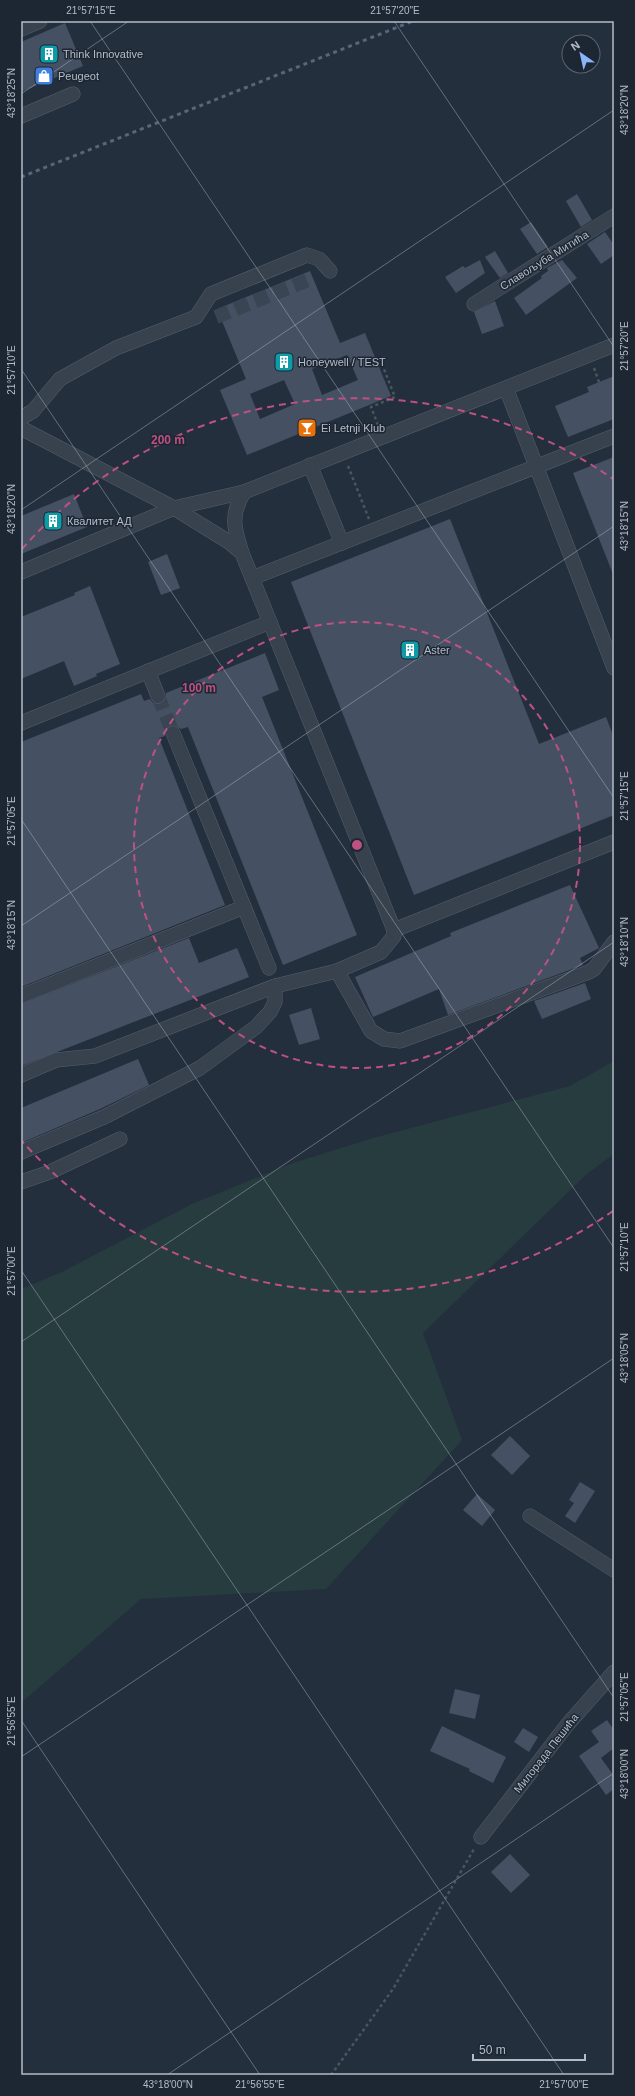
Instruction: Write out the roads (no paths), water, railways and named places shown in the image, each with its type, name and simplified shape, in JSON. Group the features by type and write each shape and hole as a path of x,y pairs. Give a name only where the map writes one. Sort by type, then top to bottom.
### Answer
{"street":[{"path":"21,29 40,21"},
{"path":"21,116 73,94"},
{"name":"Славољуба Митића","path":"474,304 614,216"},
{"path":"35,436 27,415 60,379 116,348 196,317 211,294 307,255 319,259 330,271"},
{"path":"21,572 174,508 244,492 614,345"},
{"path":"506,388 614,668"},
{"path":"21,428 174,508 229,542 242,553"},
{"path":"252,578 614,436"},
{"path":"310,465 342,543"},
{"path":"21,1075 56,1060 96,1056 275,986 336,971 381,952 391,942 394,936 394,930 242,553 235,530 234,514 237,503 244,492"},
{"path":"21,723 270,622"},
{"path":"148,671 158,696"},
{"path":"173,733 269,968"},
{"path":"394,930 614,842"},
{"path":"21,996 244,907"},
{"path":"336,971 371,1031 384,1039 400,1041 589,972 594,969 614,942"},
{"path":"21,1152 104,1117 200,1068 256,1027 270,1012 275,1002 275,986"},
{"path":"21,1182 50,1172 120,1139"},
{"path":"530,1516 614,1570"},
{"name":"Милорада Пешића","path":"481,1837 567,1725 614,1672"}],"tunnel":[{"path":"216,317 313,278"},
{"path":"158,696 173,733"}],"railway":[{"path":"21,177 413,21"}],"place":[{"name":"Think Innovative","path":"49,54"},
{"name":"Peugeot","path":"44,76"},
{"name":"Honeywell / TEST","path":"284,362"},
{"name":"Ei Letnji Klub","path":"307,428"},
{"name":"Квалитет АД","path":"53,521"},
{"name":"Aster","path":"410,650"}]}
